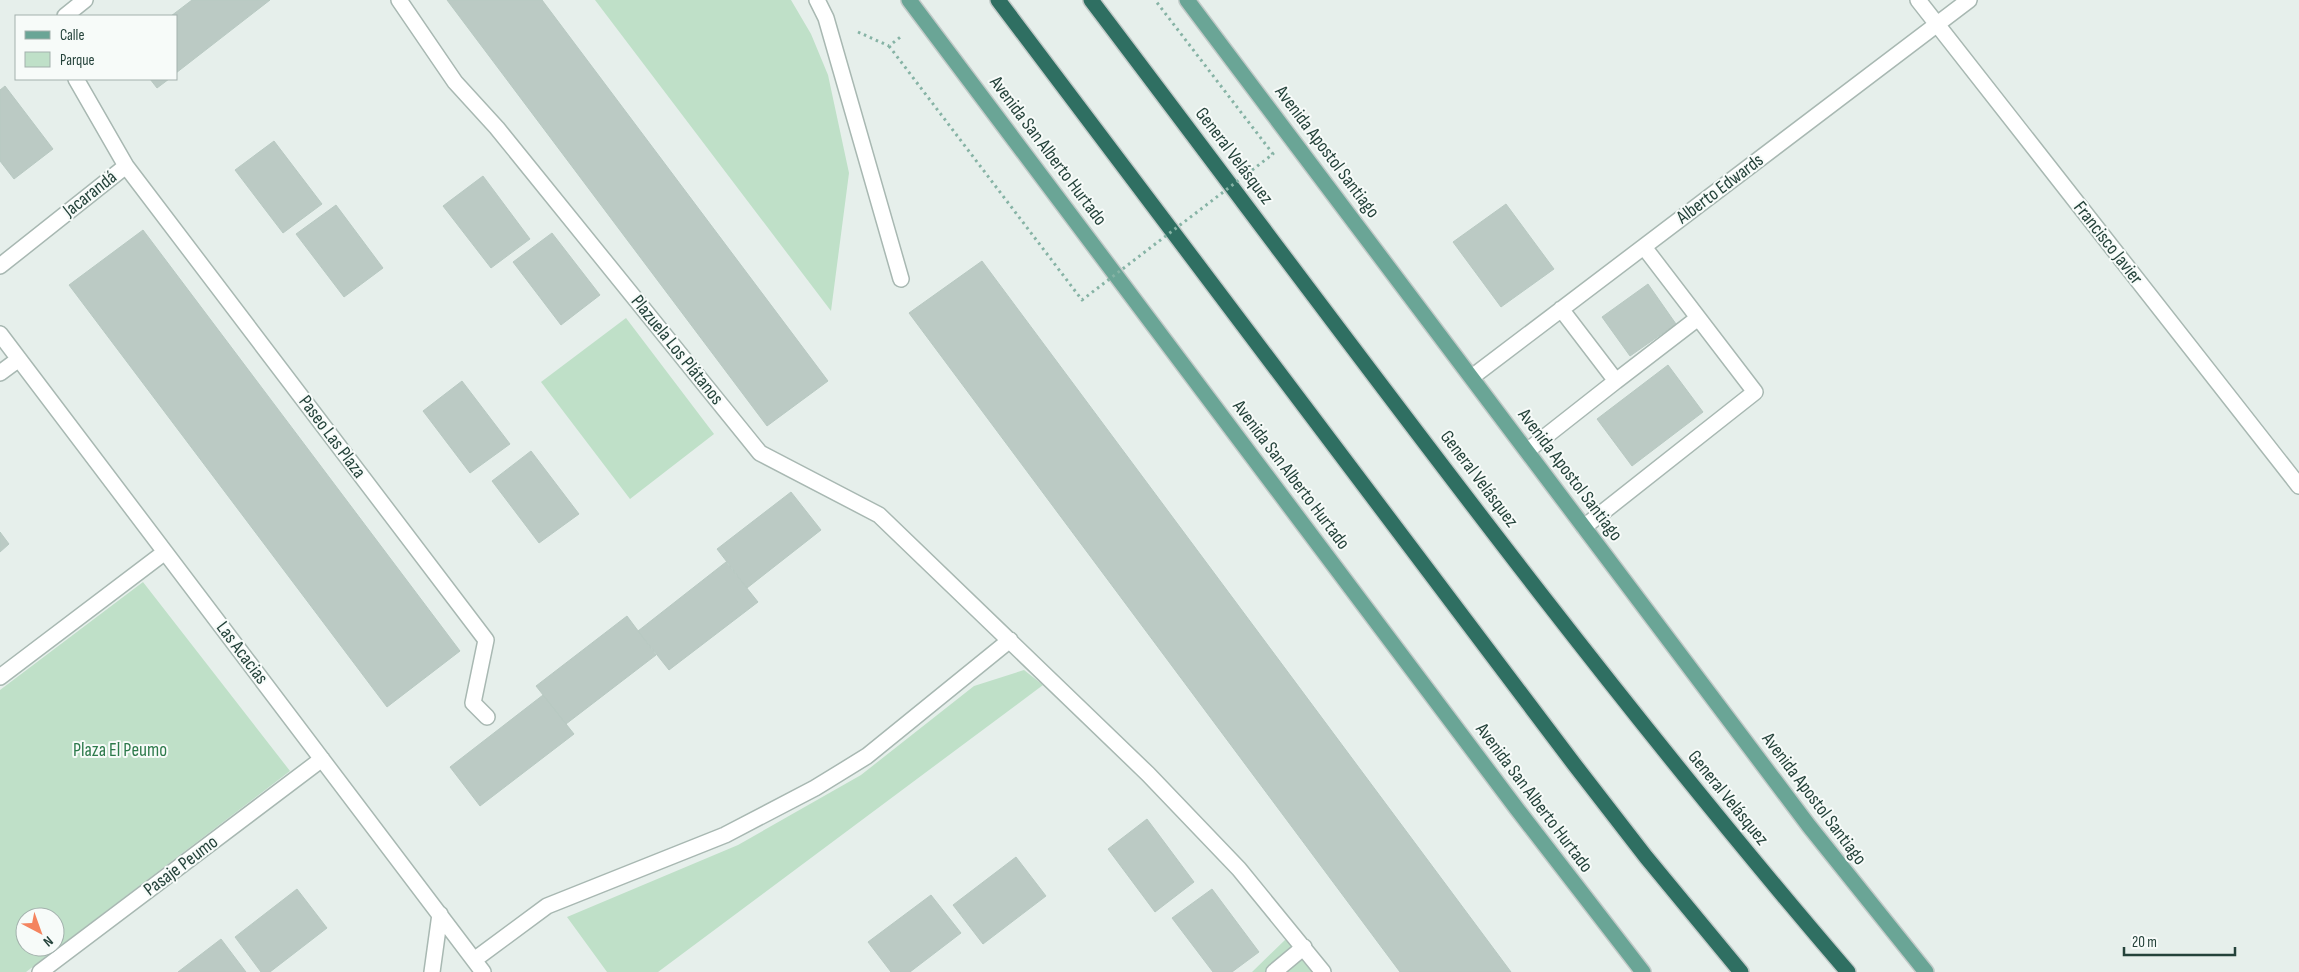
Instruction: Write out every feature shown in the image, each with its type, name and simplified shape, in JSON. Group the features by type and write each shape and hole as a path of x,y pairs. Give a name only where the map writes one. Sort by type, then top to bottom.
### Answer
{"highway":[{"path":"998,0 1574,764 1646,857 1741,972"},
{"name":"General Velásquez","path":"1091,0 1570,632 1723,824 1848,972"}],"main road":[{"name":"Avenida San Alberto Hurtado","path":"909,0 1517,809 1643,972"},
{"name":"Avenida Apostol Santiago","path":"1187,0 1809,826 1926,972"}],"street":[{"path":"66,15 85,0"},
{"name":"Plazuela Los Plátanos","path":"398,0 455,82 497,128 760,453 879,515 1148,774 1232,862 1323,972"},
{"path":"816,0 826,18 901,279"},
{"name":"Francisco Javier","path":"1918,0 2299,486"},
{"name":"Alberto Edwards","path":"1472,377 1968,0"},
{"name":"Jacarandá","path":"0,266 126,166 77,80"},
{"name":"Paseo Las Plaza","path":"126,166 486,640 472,704 488,718"},
{"path":"1584,527 1755,392 1644,247"},
{"path":"1561,309 1616,381"},
{"path":"1527,451 1698,318"},
{"name":"Las Acacias","path":"0,334 479,966"},
{"path":"0,373 19,359"},
{"path":"0,677 165,552"},
{"path":"479,966 547,906 725,836 815,788 867,756 1010,640"},
{"name":"Pasaje Peumo","path":"40,972 322,759"},
{"path":"432,972 440,914"},
{"path":"1274,972 1304,947"}],"path":[{"path":"889,46 1082,300 1273,154 1155,0"}],"green space":[{"path":"595,0 791,0 811,34 828,75 849,173 831,311"},
{"path":"626,318 714,434 630,499 541,382"},
{"name":"Plaza El Peumo","path":"143,582 290,771 65,942 65,907 15,907 15,957 46,957 26,972 0,972 0,690"},
{"path":"1024,670 1043,685 658,972 607,972 567,917 738,845 861,775 974,686"},
{"path":"1286,939 1312,972 1252,972"}],"building":[{"path":"192,0 270,0 178,71 178,15 172,15"},
{"path":"447,0 542,0 828,381 767,426"},
{"path":"151,80 168,80 157,88"},
{"path":"5,86 53,149 14,179 0,161 0,90"},
{"path":"274,141 322,204 283,233 235,170"},
{"path":"483,176 530,239 491,268 443,206"},
{"path":"1506,204 1554,269 1501,307 1453,242"},
{"path":"336,205 383,268 344,297 296,234"},
{"path":"143,230 460,651 387,707 69,285"},
{"path":"552,233 600,295 561,325 513,262"},
{"path":"982,261 1511,972 1400,972 909,313"},
{"path":"1648,284 1676,324 1630,356 1602,317"},
{"path":"1668,365 1703,412 1632,466 1597,419"},
{"path":"462,381 510,444 470,473 423,411"},
{"path":"531,451 579,514 539,543 492,481"},
{"path":"791,492 821,530 747,588 717,549"},
{"path":"0,532 9,544 0,552"},
{"path":"726,562 758,602 669,670 638,631"},
{"path":"627,616 656,655 566,724 536,686"},
{"path":"543,695 574,734 480,806 450,767"},
{"path":"1147,819 1194,882 1155,912 1108,849"},
{"path":"1016,857 1046,896 983,944 953,905"},
{"path":"297,889 327,928 270,972 261,972 235,937"},
{"path":"1212,889 1259,952 1232,972 1213,972 1172,918"},
{"path":"931,895 961,933 910,972 891,972 868,942"},
{"path":"221,939 246,972 178,972"}]}
